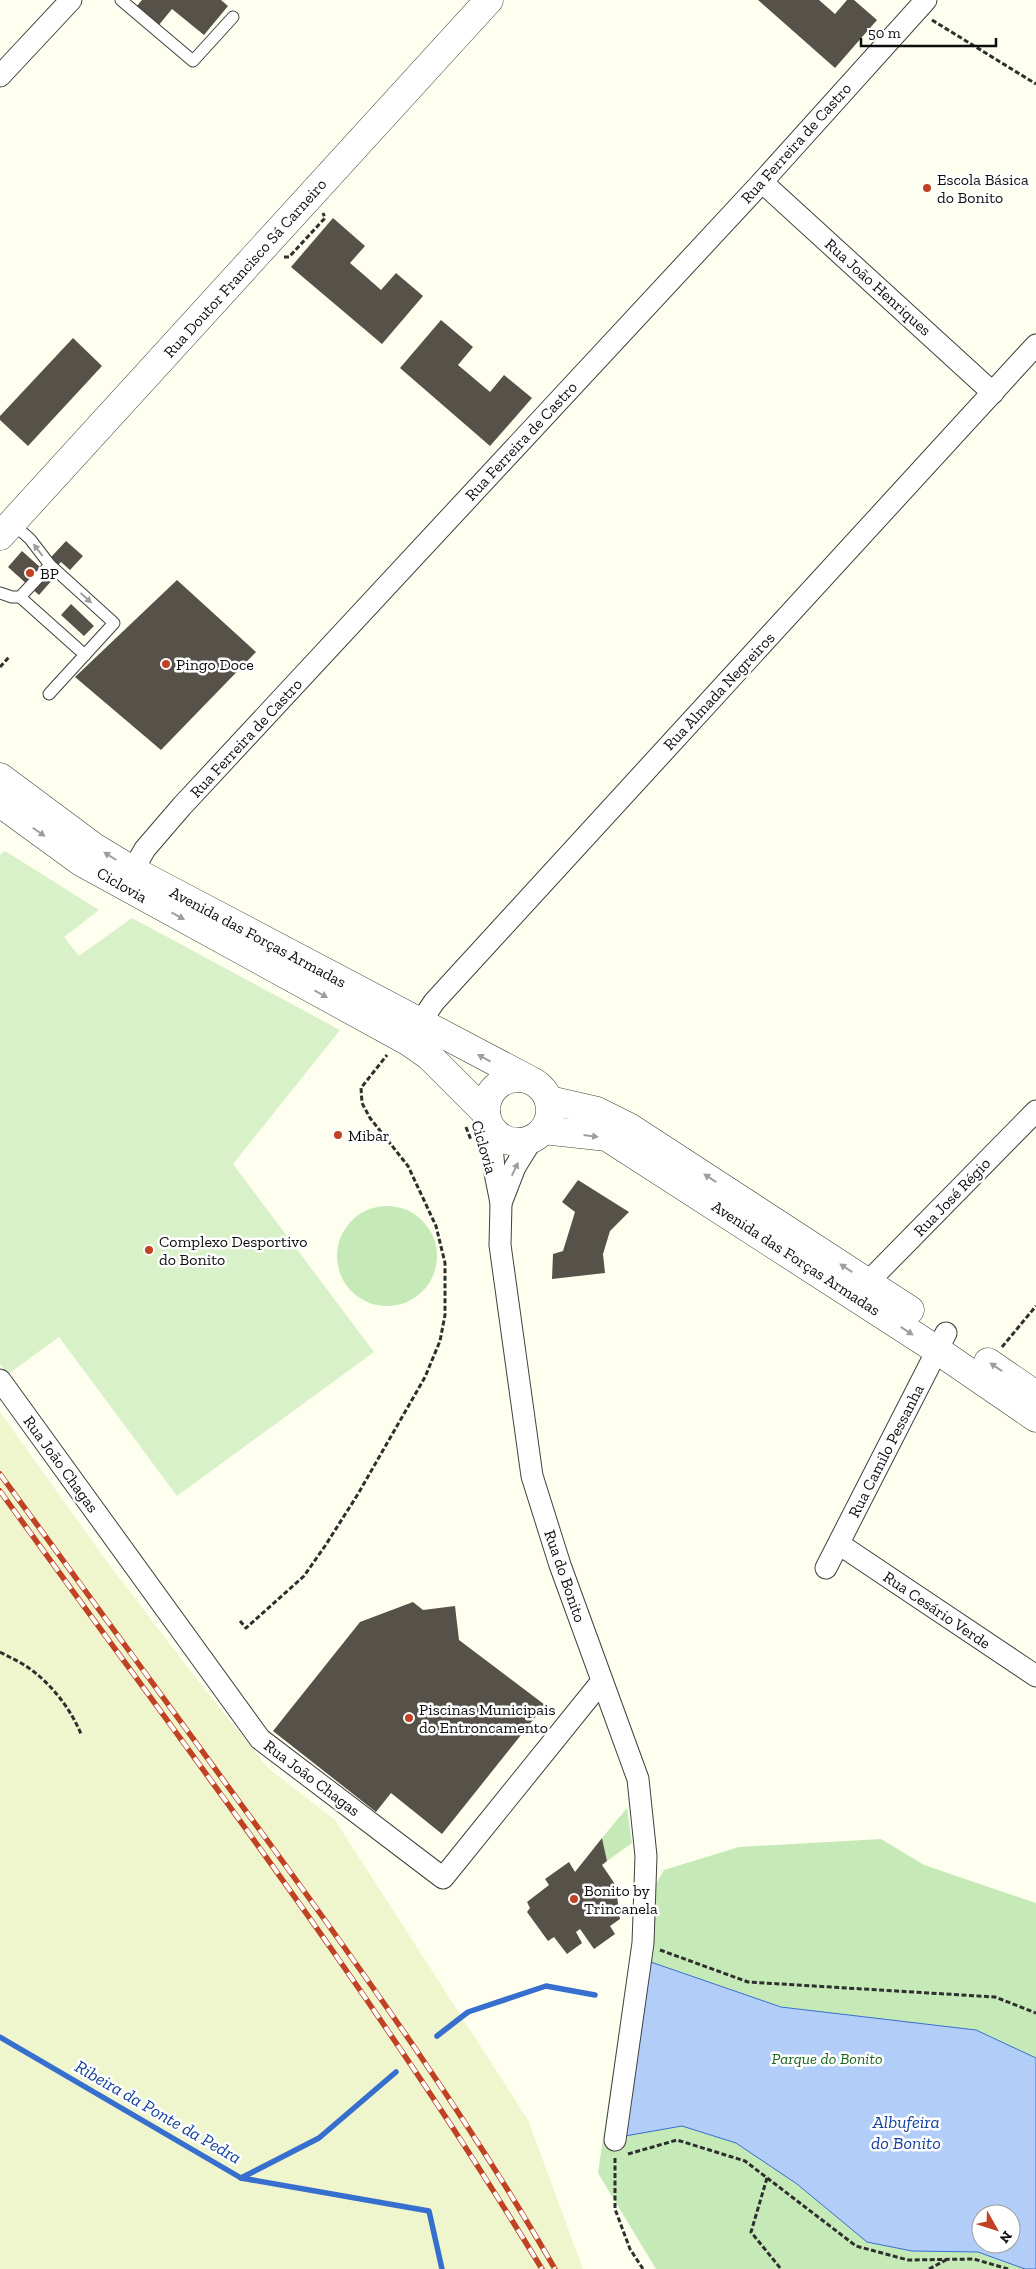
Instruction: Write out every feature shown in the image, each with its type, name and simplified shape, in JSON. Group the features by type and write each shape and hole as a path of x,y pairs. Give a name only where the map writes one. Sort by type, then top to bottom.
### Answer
{"street":[{"path":"0,76 70,0"},
{"name":"Rua Doutor Francisco Sá Carneiro","path":"6,529 489,0"},
{"name":"Rua Ferreira de Castro","path":"128,879 145,849 182,806 762,182 924,3"},
{"name":"Rua João Henriques","path":"762,182 993,393"},
{"name":"Rua Almada Negreiros","path":"407,1038 434,1002 1036,345"},
{"name":"Avenida das Forças Armadas","path":"0,777 94,847 128,879"},
{"name":"Avenida das Forças Armadas","path":"0,803 81,862 128,879 407,1038 429,1056 478,1125"},
{"name":"Avenida das Forças Armadas","path":"407,1038 528,1079"},
{"path":"517,1078 528,1079 540,1087 549,1100 549,1116 538,1134 514,1141 478,1125 489,1098 498,1085 517,1078"},
{"name":"Avenida das Forças Armadas","path":"549,1100 598,1111 666,1150 868,1282 1036,1418"},
{"name":"Rua José Régio","path":"868,1282 1036,1111"},
{"name":"Rua do Bonito","path":"478,1125 494,1168 501,1203 500,1245 532,1476 560,1565 638,1779 646,1856 643,1943 615,2149"},
{"name":"Avenida das Forças Armadas","path":"538,1134 607,1138 941,1342 989,1363 1036,1394"},
{"name":"Rua do Bonito","path":"501,1203 515,1167 538,1134"},
{"name":"Rua Camilo Pessanha","path":"826,1568 941,1342"},
{"name":"Rua João Chagas","path":"0,1380 260,1739 443,1878 602,1681"},
{"name":"Rua Cesário Verde","path":"839,1544 1036,1676"}],"lane":[{"path":"121,0 193,61 233,18"},
{"path":"6,529 30,539 50,564 114,623 49,694"},
{"path":"20,597 50,564"},
{"path":"0,593 12,597 20,597 85,655"}],"path":[{"path":"924,3 927,17 1036,84"},
{"path":"0,667 9,657"},
{"path":"240,1621 246,1628 269,1609 309,1568 363,1486 425,1377 440,1341 445,1315 445,1263 436,1226 408,1166 370,1118 362,1103 362,1088 407,1038"},
{"path":"989,1363 1036,1306"},
{"path":"0,1652 22,1663 42,1678 74,1717 81,1734"},
{"path":"643,1943 748,1982 995,1997 1036,2013"},
{"path":"643,2269 630,2249 615,2208 615,2149 677,2140 745,2161 856,2246 908,2260 974,2259 1008,2269"},
{"path":"768,2178 751,2232 781,2269"},
{"path":"929,2269 948,2259"}],"green space":[{"name":"Complexo Desportivo do Bonito","path":"5,851 99,910 64,937 79,956 132,918 340,1030 233,1164 374,1352 177,1496 59,1337 8,1374 0,1364 0,855"},
{"path":"387,1206 406,1210 422,1221 433,1237 437,1256 433,1275 422,1291 406,1302 387,1306 368,1302 352,1291 341,1275 337,1256 341,1237 352,1221 368,1210"},
{"path":"0,1412 105,1559 198,1681 269,1769 335,1820 528,2120 583,2269 0,2269"},
{"path":"627,1808 632,1843 607,1861 602,1838"},
{"name":"Parque do Bonito","path":"881,1839 924,1865 1036,1903 1036,2269 656,2269 598,2173 635,1921 664,1870 739,1847"}],"water":[{"name":"Albufeira do Bonito","path":"645,1960 781,2007 976,2030 1036,2058 1036,2269 1025,2269 984,2254 1021,2254 1021,2204 971,2204 971,2252 912,2251 867,2242 797,2184 736,2143 682,2126 625,2136"}],"building":[{"path":"142,0 221,0 228,6 204,35 172,9 158,26 137,6"},
{"path":"758,0 819,0 835,14 847,0 854,0 877,20 835,68"},
{"path":"333,218 365,246 350,263 381,290 396,273 423,296 382,344 291,267"},
{"path":"441,320 473,347 458,365 490,392 504,375 532,398 490,446 400,368"},
{"path":"73,338 102,366 28,446 0,420 0,416"},
{"path":"66,541 83,556 70,570 61,562 48,575 53,579 39,595 8,567 22,551 41,568"},
{"name":"Pingo Doce","path":"177,580 256,652 161,750 75,677"},
{"path":"71,604 94,626 84,636 61,615"},
{"path":"578,1180 629,1212 610,1231 603,1254 605,1273 552,1279 553,1254 563,1251 575,1212 562,1202"},
{"name":"Piscinas Municipais do Entroncamento","path":"413,1602 423,1610 455,1606 459,1640 545,1705 442,1834 391,1793 376,1812 273,1731 360,1622"},
{"name":"Bonito by Trincanela","path":"602,1838 607,1861 602,1865 621,1893 617,1896 620,1919 610,1926 615,1934 594,1949 580,1929 576,1932 582,1943 567,1954 554,1937 548,1941 527,1912 530,1908 527,1902 549,1885 545,1879 569,1862 575,1872"}],"waterway":[{"path":"437,2036 468,2012 546,1986 595,1995"},
{"name":"Ribeira da Ponte da Pedra","path":"0,2037 241,2178 429,2211 442,2269"},
{"path":"241,2178 319,2138 396,2072"}],"railway":[{"path":"0,1474 382,2000 489,2160 555,2269"},
{"path":"0,1491 210,1778 347,1972 414,2070 542,2269"}],"place":[{"name":"Escola Básica do Bonito","path":"927,188"},
{"name":"BP","path":"30,573"},
{"name":"Pingo Doce","path":"166,664"},
{"name":"Mibar","path":"338,1135"},
{"name":"Complexo Desportivo do Bonito","path":"149,1250"},
{"name":"Piscinas Municipais do Entroncamento","path":"409,1718"},
{"name":"Bonito by Trincanela","path":"574,1899"}]}
